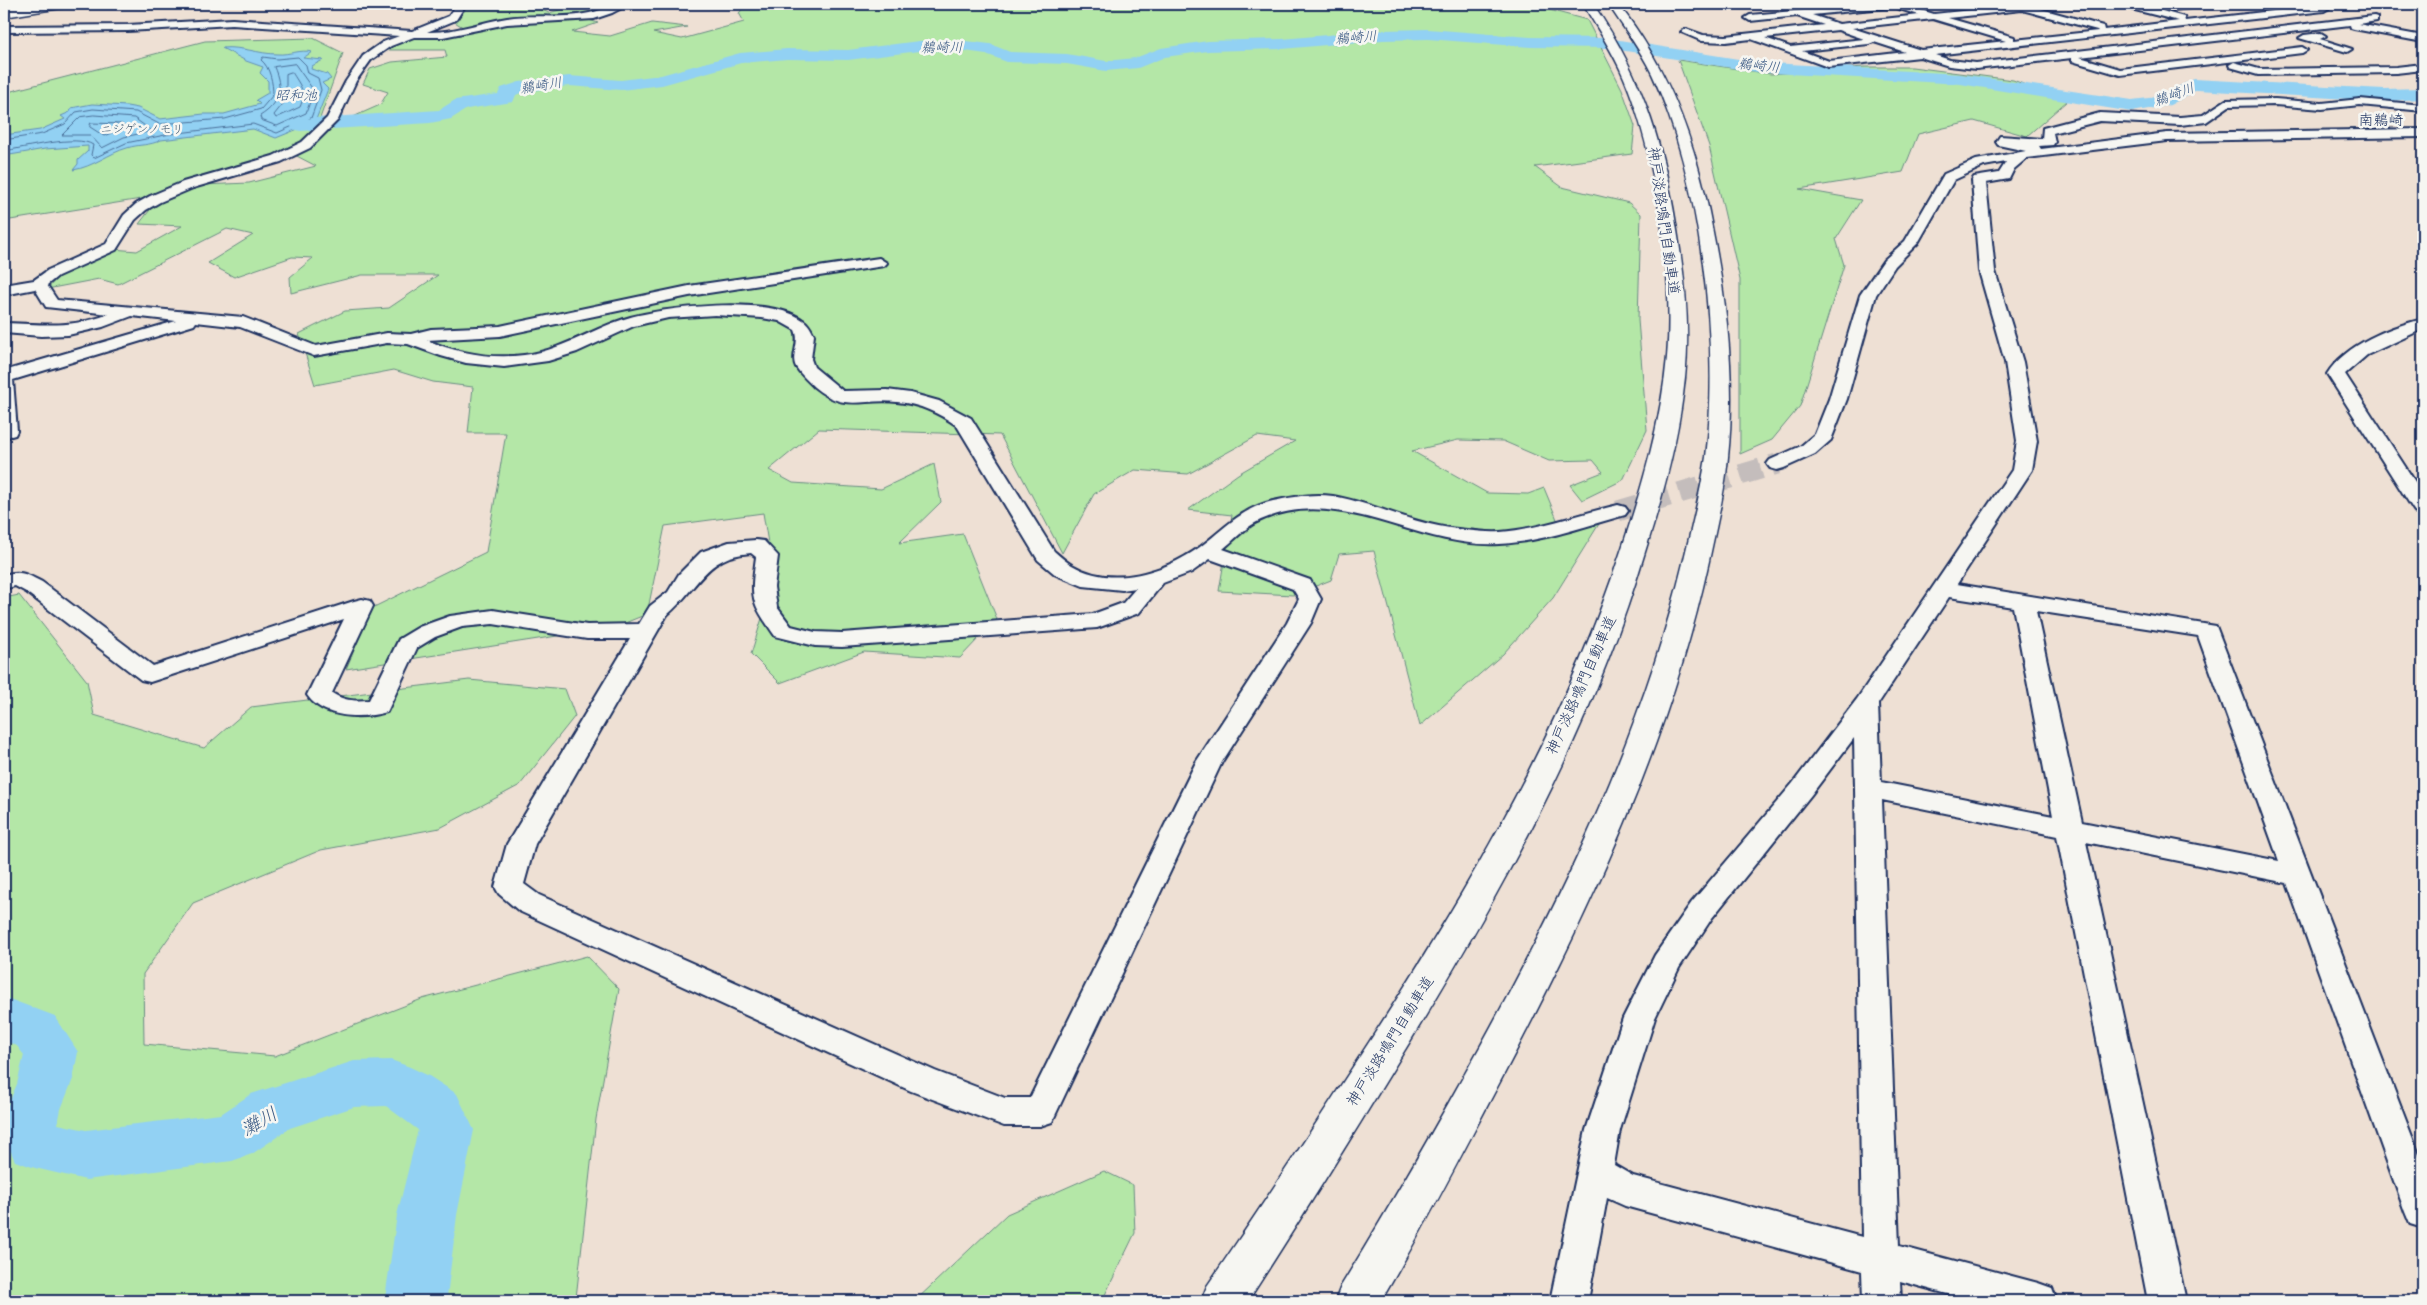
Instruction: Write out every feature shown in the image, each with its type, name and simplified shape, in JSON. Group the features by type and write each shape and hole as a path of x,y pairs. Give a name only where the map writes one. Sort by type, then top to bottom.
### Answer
{"main road":[{"path":"4,12 51,4"},
{"path":"4,12 67,4"},
{"name":"神戸淡路鳴門自動車道","path":"1223,1301 1418,998 1506,848 1600,649 1628,573 1657,468 1672,392 1678,333 1674,268 1662,181 1650,129 1628,67 1600,19 1588,4"},
{"name":"神戸淡路鳴門自動車道","path":"1357,1301 1396,1236 1511,1025 1588,871 1638,752 1670,663 1691,591 1718,450 1720,386 1713,271 1695,182 1684,144 1664,92 1644,49 1619,9"}],"street":[{"path":"4,12 36,4"},
{"path":"4,290 39,284 53,273 110,247 129,218 141,207 155,199 188,185 284,156 306,145 329,123 351,81 367,58 387,44 453,18 461,4"},
{"path":"4,29 128,28 232,22 412,34 449,34 508,21 573,20 608,12 624,4"},
{"path":"1619,9 1632,4 1642,4"},
{"path":"1893,4 2120,72 2218,61 2312,53 2349,52"},
{"path":"1750,18 1897,4"},
{"path":"2012,4 2051,9 2066,19 2258,72 2379,70 2423,66"},
{"path":"2146,10 2201,4"},
{"path":"2246,6 2338,23"},
{"path":"1686,32 1712,39 2024,7"},
{"path":"2121,8 2146,10 2312,53"},
{"path":"1751,36 1828,64 2324,8"},
{"path":"2033,23 2042,22 2034,16 2051,9"},
{"path":"1799,14 1949,63 1992,65 2338,23 2373,24 2403,35 2423,38"},
{"path":"2066,19 2093,16"},
{"path":"2373,24 2304,38 2349,52 2379,70"},
{"path":"1947,32 2004,26"},
{"path":"2375,42 2423,30"},
{"path":"1768,52 1908,36"},
{"path":"2386,58 2423,66"},
{"path":"1992,65 2019,74"},
{"path":"2067,69 2096,65"},
{"path":"2051,152 2002,142 2004,139 2032,143 2049,142 2047,131 2100,117 2180,121 2206,118 2226,103 2275,102 2322,106 2360,102 2423,108"},
{"path":"1777,464 1808,450 1824,436 1838,399 1868,295 1889,263 1911,243 1949,177 1981,163 2023,155 2167,137 2422,134"},
{"path":"1569,1301 1602,1130 1639,1018 1666,963 1702,910 1802,789 1866,704 2022,470 2027,441 2014,362 1987,271 1979,180 2004,176 2008,167 2023,155"},
{"path":"39,284 52,304 128,313 243,322 314,351 387,338 411,339 431,334 500,331 689,291 880,263"},
{"path":"411,339 430,348 456,356 491,362 512,362 561,353 616,327 665,314 717,311 782,315 798,322 805,331 804,366 811,375 841,397 875,395 925,402 947,410 964,422 1033,537 1046,555 1064,570 1091,581 1122,583 1155,578 1184,567 1208,551 1246,519 1272,508 1302,502 1332,502 1447,534 1499,538 1541,531 1618,511"},
{"path":"4,328 47,331 75,330 95,326 128,313"},
{"path":"4,432 8,431 4,378 202,318"},
{"path":"2423,324 2408,328 2349,359 2338,368 2336,374 2423,509"},
{"path":"1155,578 1131,608 1097,621 937,634 842,640 815,639 783,631 766,607 763,587 767,556 756,546 729,548 709,557 687,579 676,596 658,611 648,631 521,844 508,886 529,903 923,1081 1004,1112 1040,1112 1209,762 1299,623 1310,599 1302,584 1208,551"},
{"path":"4,582 17,578 34,587 150,675 362,606 319,695 326,702 355,709 378,707 407,644 427,632 458,620 493,617 587,632 648,631"},
{"path":"1943,589 2208,631 2423,1212"},
{"path":"2023,602 2167,1301"},
{"path":"1866,704 1882,1301"},
{"path":"1868,788 2298,875"},
{"path":"1594,1172 1625,1190 2038,1301"}],"green space":[{"name":"ニジゲンノモリ","path":"469,4 533,6 549,13 566,8 572,4 611,4 604,8 576,16 598,23 572,32 610,36 652,23 687,27 653,33 682,39 744,22 739,13 745,6 755,4 1527,4 1587,20 1622,89 1635,126 1632,154 1535,167 1562,187 1629,203 1641,214 1638,320 1647,430 1623,480 1582,500 1570,485 1603,472 1593,460 1549,461 1503,441 1458,440 1412,451 1487,493 1528,494 1544,488 1561,529 1599,524 1553,598 1503,654 1420,726 1374,551 1339,554 1331,580 1293,595 1219,591 1232,515 1188,510 1238,474 1295,441 1257,436 1188,474 1135,470 1094,494 1062,553 1000,435 819,429 769,470 793,483 881,489 934,464 941,502 899,543 963,534 997,619 960,658 864,652 780,683 751,654 774,579 763,513 665,526 647,614 615,627 346,669 372,608 486,552 506,433 468,433 473,387 433,382 394,370 315,385 299,334 345,311 389,308 438,275 362,275 291,293 290,277 313,258 292,257 234,277 208,263 253,235 227,229 118,284 99,279 47,289 61,274 113,249 137,251 182,226 139,224 153,206 202,185 249,183 316,166 291,153 160,196 4,221 4,93 205,41 313,38 343,53 318,124 337,124 380,105 388,92 363,84 370,69 392,62 447,57 445,50 385,50 395,44 416,37 471,32 453,21 462,14"},
{"path":"1678,60 1771,74 1864,67 1912,67 2013,80 2067,101 2027,136 1974,121 1918,134 1903,172 1799,189 1861,200 1836,239 1844,265 1800,406 1772,440 1740,454 1740,280 1709,146"},
{"path":"19,595 87,681 94,715 204,748 251,707 469,680 565,689 575,716 520,785 440,828 321,850 193,903 143,974 144,1044 275,1056 422,999 587,956 619,989 596,1119 576,1298 579,1301 4,1301 4,598"},
{"path":"1104,1171 1133,1185 1135,1233 1102,1301 915,1301 1007,1214"}],"water":[{"name":"昭和池","path":"222,48 236,48 277,54 308,51 312,52 303,58 323,60 312,66 311,69 327,74 331,79 322,83 328,89 315,122 276,138 253,129 161,140 120,150 87,166 73,170 78,164 78,160 88,151 88,146 45,149 4,156 4,135 40,130 65,119 61,116 70,112 71,108 92,104 127,106 138,108 160,119 204,114 224,114 260,104 256,100 268,93 268,81 260,73 263,67 246,61"}],"waterway":[{"name":"鵜崎川","path":"300,125 444,115 462,104 506,98 507,92 519,87 569,81 621,85 662,80 740,58 787,54 848,55 919,46 965,46 990,49 1007,57 1067,59 1106,66 1138,63 1161,53 1208,46 1282,44 1383,35 1428,34 1530,42 1607,43 1757,67 1960,79 2132,106 2164,101 2194,84 2384,95 2423,94"},
{"name":"灘川","path":"4,1018 36,1031 51,1052 46,1079 31,1115 30,1128 35,1144 86,1155 232,1137 271,1111 354,1084 391,1083 410,1092 437,1111 446,1130 427,1215 416,1298 418,1301"}],"tunnel":[{"path":"1618,511 1777,464"}],"district":[{"name":"南鵜崎","path":"2381,120"}]}
